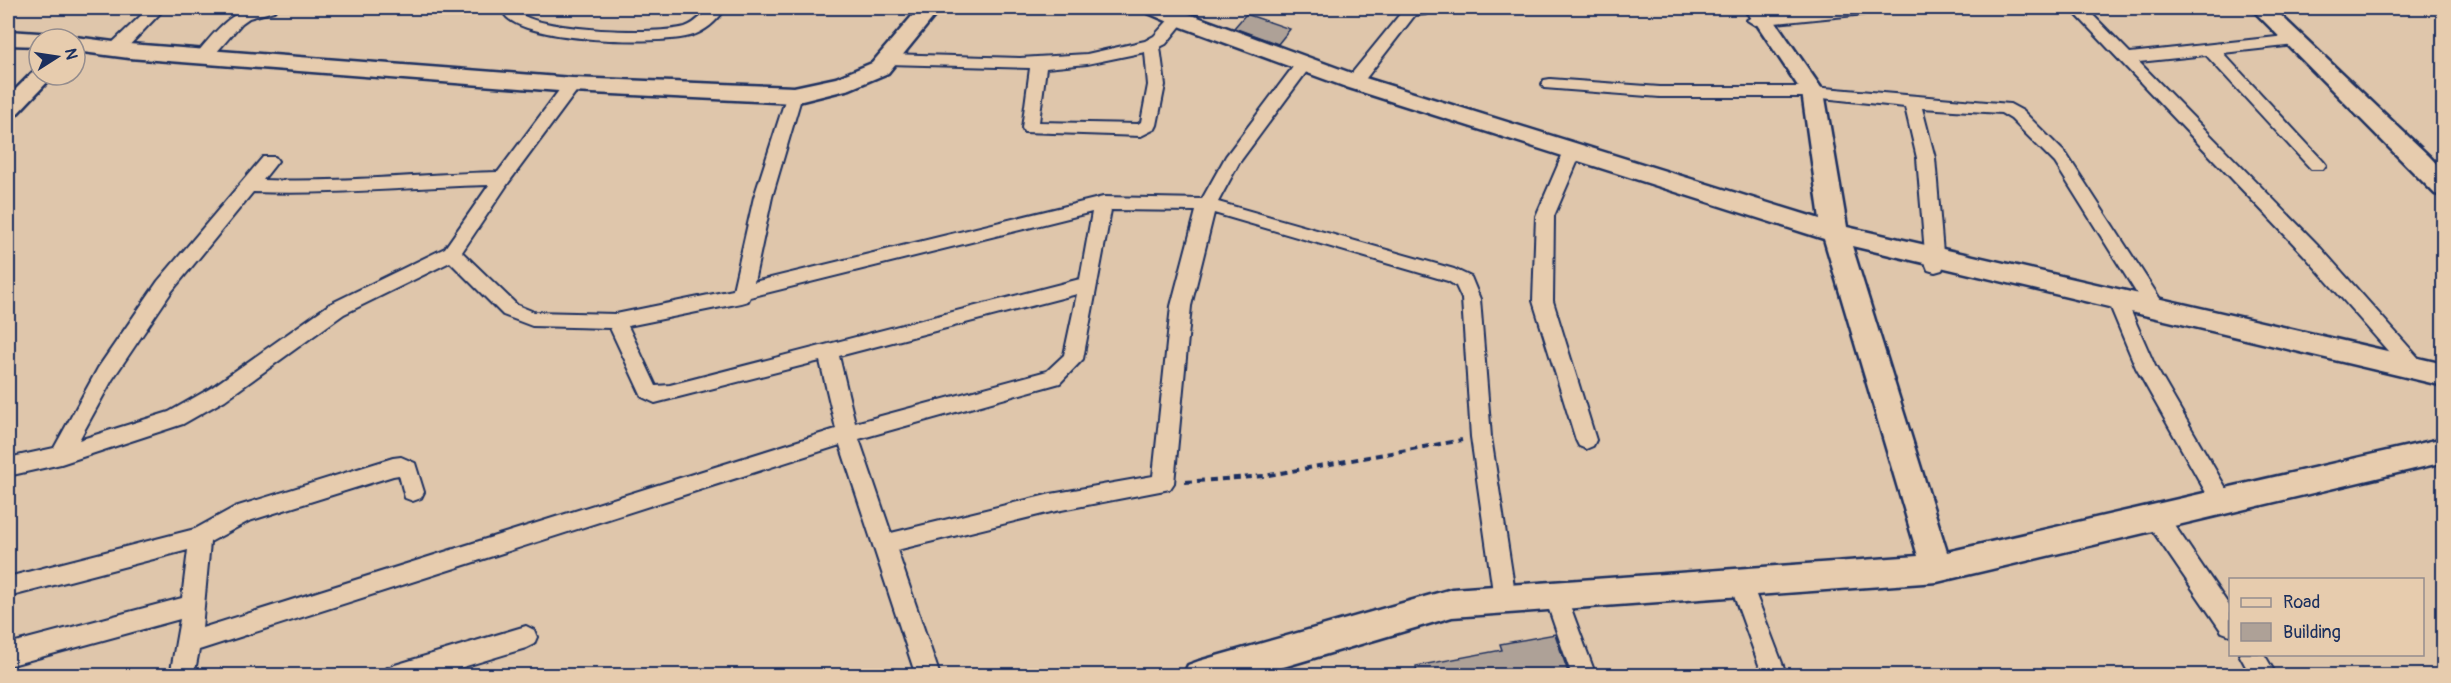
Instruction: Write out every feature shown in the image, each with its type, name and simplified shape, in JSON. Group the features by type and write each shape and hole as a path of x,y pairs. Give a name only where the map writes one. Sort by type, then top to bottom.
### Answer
{"street":[{"path":"115,50 157,8"},
{"path":"203,57 236,20 243,15 269,8"},
{"path":"516,8 513,15 520,23 570,32 610,34 686,32 699,27 718,8"},
{"path":"87,46 115,50 572,85 794,95 857,79 880,68 930,8"},
{"path":"1354,82 1411,10 1421,11 1423,8"},
{"path":"1758,15 1875,8"},
{"path":"2078,8 2311,250 2416,369"},
{"path":"2261,8 2444,188"},
{"path":"888,59 1039,62 1080,60 1151,45 1160,40 1167,13 1354,82 1835,233 1935,261 2116,297 2444,375"},
{"path":"1758,15 1813,92 1835,233 1937,568"},
{"path":"8,38 27,38"},
{"path":"2128,58 2295,40"},
{"path":"1039,62 1030,128 1141,130 1149,125 1157,91 1158,71 1151,45"},
{"path":"2210,49 2317,165"},
{"path":"884,544 1051,503 1163,483 1181,306 1207,205 1232,160 1305,63"},
{"path":"1550,84 1660,92 1813,92 2004,108 2018,115 2061,159 2156,308"},
{"path":"8,467 61,455 176,418 218,394 337,309 452,254 503,178 572,85"},
{"path":"8,110 31,87"},
{"path":"744,291 763,197 794,95"},
{"path":"1912,102 1926,158 1935,261"},
{"path":"1573,151 1545,216 1543,301 1586,440"},
{"path":"61,455 105,374 165,286 269,161"},
{"path":"249,186 315,188 404,181 503,178"},
{"path":"189,644 847,434 1053,377 1073,359 1103,203"},
{"path":"452,254 510,310 521,317 532,320 616,321 735,298 744,291 1103,203 1207,205 1454,276 1464,282 1471,299 1481,437 1505,599"},
{"path":"616,321 649,391 655,395 1089,284"},
{"path":"2116,297 2146,368 2222,501"},
{"path":"828,351 847,434 928,675"},
{"path":"1199,675 1452,603 1937,568 2444,450"},
{"path":"8,587 200,537 243,514 393,467 408,468 413,492"},
{"path":"2156,517 2229,624"},
{"path":"182,675 189,644 200,537"},
{"path":"1740,582 1775,675"},
{"path":"1555,595 1584,675"},
{"path":"8,655 193,605"},
{"path":"394,675 526,637"},
{"path":"2251,656 2265,675"}],"path":[{"path":"1163,483 1264,476 1481,437"}],"building":[{"path":"1246,14 1290,29 1278,44 1234,28"},
{"path":"1555,634 1569,675 1417,675 1416,666 1502,650 1500,644"}]}
